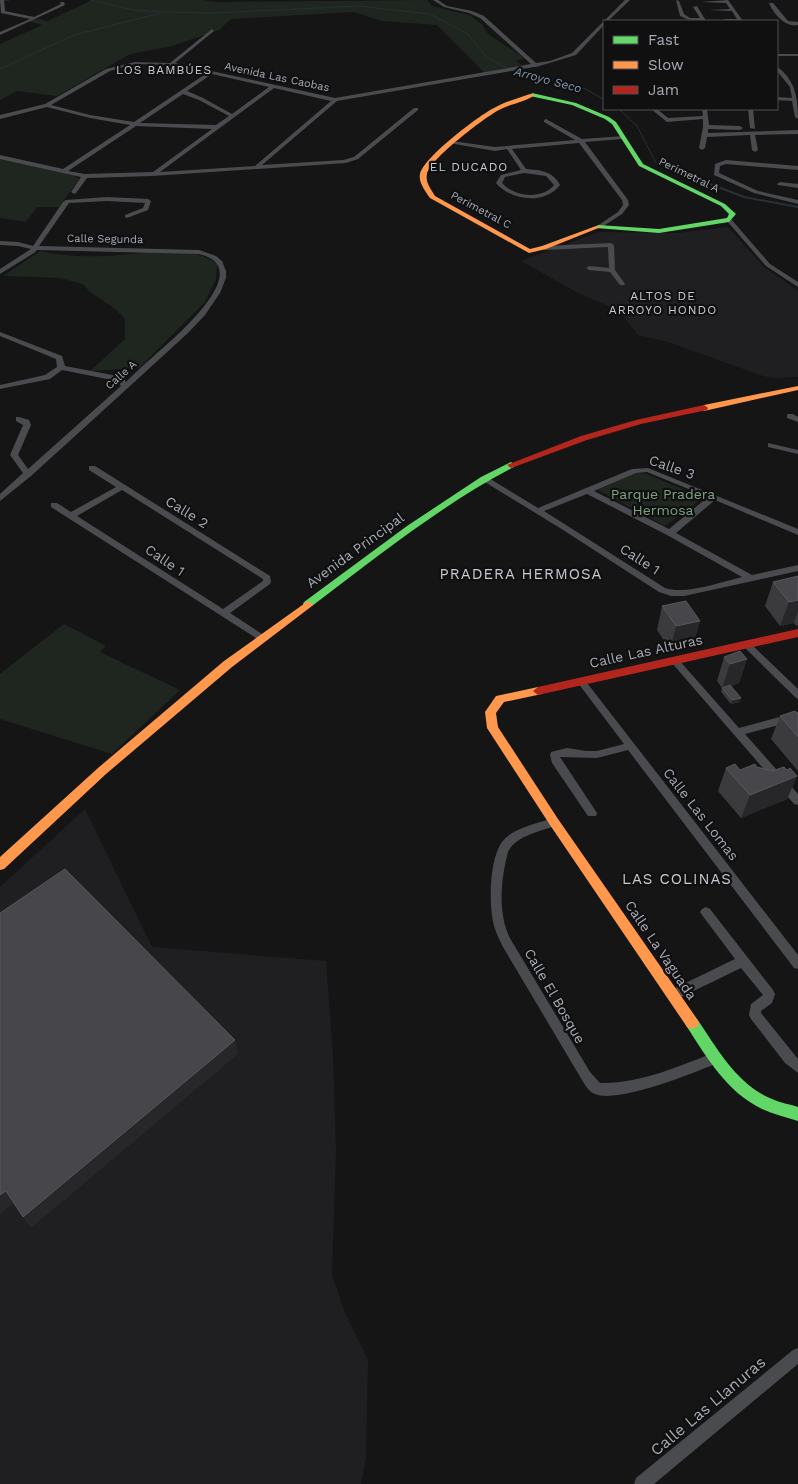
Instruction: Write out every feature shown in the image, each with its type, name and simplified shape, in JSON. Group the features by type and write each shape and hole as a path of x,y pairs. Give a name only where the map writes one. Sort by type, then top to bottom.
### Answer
{"street":[{"path":"2,0 2,11 33,18"},
{"path":"435,0 442,5 472,12 482,17 536,66"},
{"name":"Avenida Las Caobas","path":"607,20 628,0"},
{"path":"676,1 682,15 690,19 704,20"},
{"path":"703,2 727,1 741,20"},
{"path":"0,34 63,5 62,3"},
{"path":"771,4 796,24 795,31"},
{"path":"695,7 704,20"},
{"path":"710,10 733,10"},
{"path":"725,20 741,20"},
{"name":"Avenida Las Caobas","path":"0,117 47,105 108,70 121,66 150,63 170,64 336,100 536,66 574,54 603,24"},
{"path":"170,64 212,30"},
{"path":"778,55 798,55"},
{"path":"64,171 211,73"},
{"path":"780,75 790,80 796,100 798,117"},
{"path":"152,174 272,87"},
{"path":"184,92 232,116"},
{"name":"Perimetral A","path":"532,95 596,113 614,123 641,165 723,206 733,214 729,220"},
{"name":"Perimetral C","path":"532,95 496,109 476,122 430,163 424,172 422,181 432,197 529,251 544,248"},
{"path":"778,99 796,100"},
{"path":"258,166 336,100"},
{"path":"47,105 94,119 133,125 218,127"},
{"path":"0,157 85,176 152,174 351,160 356,158 416,109"},
{"path":"655,110 667,120 706,117"},
{"path":"702,148 706,127 705,110"},
{"path":"750,110 755,150"},
{"path":"544,248 600,226 624,209 625,200 581,141 546,121"},
{"path":"706,127 798,132"},
{"path":"704,135 798,127"},
{"path":"452,143 480,148 509,148 622,137"},
{"path":"509,148 524,171"},
{"path":"798,168 726,162 717,165 716,174 748,190 798,202"},
{"path":"164,167 172,172"},
{"path":"524,171 541,172 553,178 557,181 556,188 545,194 529,196 512,193 501,187 499,183 503,176 524,171"},
{"path":"74,192 85,176"},
{"path":"780,184 798,186"},
{"path":"0,272 28,256 68,201 79,199 120,199 148,201 146,209 127,216"},
{"path":"600,226 659,231 729,220 768,265 798,285"},
{"name":"Calle Segunda","path":"0,243 18,244 34,248 184,251 210,254"},
{"path":"544,248 611,245 612,270 622,284"},
{"name":"Calle A","path":"0,498 125,387 206,309 217,292 223,272 218,258 210,254"},
{"path":"589,268 612,270"},
{"path":"0,334 59,358 61,368"},
{"path":"0,387 47,377 61,368 120,379 125,387"},
{"name":"Avenida Principal","path":"0,865 102,771 228,664 421,520 484,479 543,451 592,435 639,422 798,388"},
{"path":"790,416 798,420"},
{"path":"19,419 26,422 27,425 14,455 28,474"},
{"path":"771,445 798,452"},
{"name":"Calle 2","path":"92,468 268,580 224,613"},
{"name":"Calle 3","path":"538,511 642,470 648,470 798,532"},
{"name":"Calle 1","path":"484,479 662,590 672,593 684,593 798,568"},
{"path":"71,516 122,487"},
{"path":"588,491 670,533 752,579"},
{"path":"670,533 714,497"},
{"name":"Calle 1","path":"54,504 262,638"},
{"name":"Calle Las Alturas","path":"500,699 798,633"},
{"path":"746,644 798,695"},
{"path":"675,660 798,800"},
{"name":"Calle Las Lomas","path":"581,681 798,964"},
{"name":"Calle La Vaguada","path":"500,699 491,707 488,716 493,728 554,822 716,1058 741,1087 764,1103 798,1114"},
{"path":"737,732 798,716"},
{"path":"592,813 556,760 555,755 565,752 587,755 600,754 629,746"},
{"name":"Calle El Bosque","path":"554,822 516,838 507,844 501,853 497,910 500,929 508,945 586,1076 597,1088 609,1090 658,1079 716,1058"},
{"path":"706,912 768,994 768,999 755,1008 755,1015 789,1059 798,1067"},
{"path":"673,995 743,961"},
{"name":"Calle Las Llanuras","path":"642,1484 798,1355"}],"shaded area":[{"path":"728,227 764,267 798,291 798,377 773,378 763,376 668,342 638,335 617,310 576,292 521,261 599,232 678,233"},
{"path":"85,809 152,947 326,961 333,1056 336,1151 332,1275 346,1315 368,1360 366,1458 361,1484 0,1484 0,887"}],"green space":[{"path":"92,0 203,0 216,2 427,0 432,6 469,15 482,24 488,34 524,58 516,61 522,65 485,73 437,25 382,21 354,12 231,19 219,30 172,46 130,54 57,96 17,91 0,100 0,44 42,25 27,21 33,18 48,21"},
{"path":"0,156 74,175 79,179 59,207 37,207 26,222 0,218"},
{"path":"40,251 64,255 89,256 163,251 193,253 206,257 217,264 216,280 204,303 139,368 90,371 125,339 125,319 115,309 89,291 83,284 60,278 3,276"},
{"name":"Parque Pradera Hermosa","path":"635,473 647,474 703,498 665,526 598,490"},
{"path":"64,624 106,646 100,652 180,690 112,754 0,719 0,674"}],"building":[{"path":"798,576 798,600 789,602 773,582"},
{"path":"686,601 700,621 676,626 662,606"},
{"path":"740,651 747,659 730,664 724,657"},
{"path":"730,685 741,698 732,700 722,688"},
{"path":"795,711 798,714 798,737 780,716"},
{"path":"735,764 740,770 755,764 757,767 772,771 784,767 787,770 790,768 797,776 750,795 726,768"},
{"path":"65,869 235,1040 23,1217 6,1191 0,1195 0,913"}],"waterway":[{"name":"Arroyo Seco","path":"0,1 9,0"},
{"name":"Arroyo Seco","path":"90,0 134,10 167,12 214,13 359,6 430,14 468,34 486,57 517,73 586,89 603,99"},
{"path":"0,69 74,35 161,13"},
{"name":"Arroyo Seco","path":"620,110 637,126 656,163 670,168"},
{"name":"Arroyo Seco","path":"666,167 744,197 798,207"}],"traffic: fast":[{"path":"532,95 574,104 607,118 614,123 641,165 723,205 733,214 729,220 659,231 598,227"},
{"path":"308,604 410,528 484,479 511,465"},
{"path":"692,1023 723,1068 742,1088 765,1103 798,1114"}],"traffic: slow":[{"path":"532,95 496,109 457,138 428,166 423,175 425,185 432,197 529,251 544,248 598,227"},
{"path":"704,408 798,388"},
{"path":"0,865 102,771 228,664 308,604"},
{"path":"538,691 500,699 490,712 493,728 554,822 692,1023"}],"traffic: jam":[{"path":"511,465 584,438 639,422 704,408"},
{"path":"538,691 798,633"}],"district":[{"name":"LOS BAMBÚES","path":"164,70"},
{"name":"EL DUCADO","path":"469,167"},
{"name":"ALTOS DE ARROYO HONDO","path":"663,303"},
{"name":"PRADERA HERMOSA","path":"521,574"},
{"name":"LAS COLINAS","path":"677,879"}]}
